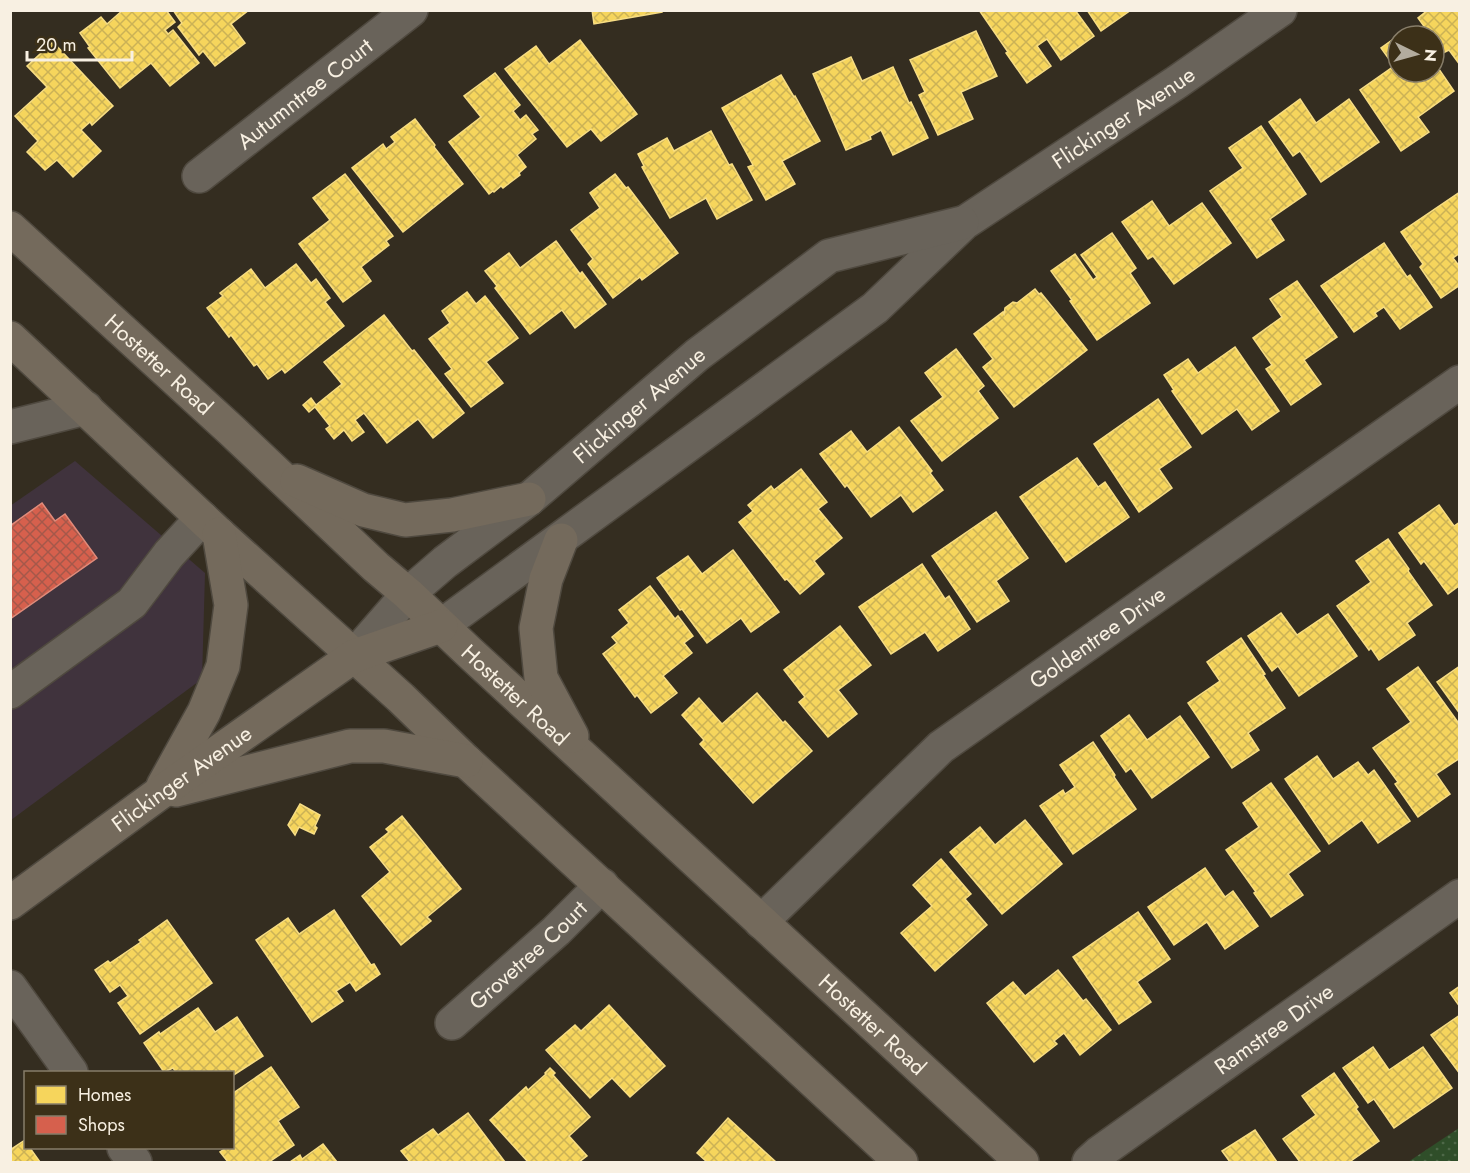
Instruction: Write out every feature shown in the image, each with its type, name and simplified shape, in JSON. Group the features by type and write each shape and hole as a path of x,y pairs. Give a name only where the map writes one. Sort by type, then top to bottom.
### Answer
{"main road":[{"name":"Hostetter Road","path":"10,228 1022,1162"},
{"path":"10,338 901,1162"},
{"path":"274,470 363,510 405,520 452,515 529,499"},
{"path":"157,795 204,712 223,666 231,605 211,526"},
{"path":"561,540 546,579 536,628 541,678 584,758"},
{"name":"Flickinger Avenue","path":"10,903 157,795 354,657 441,626"},
{"path":"157,795 350,746 384,746 466,760"}],"street":[{"name":"Autumntree Court","path":"199,176 411,10"},
{"name":"Flickinger Avenue","path":"441,626 875,308 964,223 1177,82 1280,10"},
{"name":"Flickinger Avenue","path":"354,657 408,594 445,562 529,499 697,355 829,256 964,223"},
{"name":"Goldentree Drive","path":"761,922 941,747 1460,382"},
{"path":"10,427 86,408"},
{"path":"10,692 132,603 169,554 211,526"},
{"name":"Grovetree Court","path":"452,1023 556,931 602,885"},
{"name":"Ramstree Drive","path":"1089,1162 1460,896"},
{"path":"10,987 70,1071"},
{"path":"125,1149 135,1162"}],"shaded area":[{"path":"75,461 205,573 202,679 11,820 10,506"}],"green space":[{"path":"1459,1128 1459,1162 1408,1162"}],"building: Homes":[{"path":"123,10 166,10 175,22 165,30 168,34 173,30 199,63 170,86 151,63 120,88 88,48 90,47 80,33 101,17 107,24"},
{"path":"173,10 249,10 231,24 245,43 215,66 203,51 199,55 178,27 182,23"},
{"path":"592,10 662,10 662,12 594,24"},
{"path":"979,10 1075,10 1094,36 1061,60 1047,39 1037,46 1051,66 1027,83"},
{"path":"1087,10 1131,10 1101,31"},
{"path":"1428,10 1458,10 1460,13 1460,65 1449,50 1446,52 1446,24 1422,24 1418,18"},
{"path":"976,31 997,76 961,92 973,119 938,135 919,95 925,92 910,60"},
{"path":"580,40 637,114 601,141 591,129 567,147 505,69 536,46 549,64"},
{"path":"53,42 113,106 92,125 90,122 81,130 101,151 73,177 57,160 45,170 27,152 38,141 15,116 47,87 27,66"},
{"path":"1386,44 1386,55 1381,48"},
{"path":"851,57 862,81 893,67 928,138 893,155 881,130 870,136 871,139 846,150 813,74"},
{"path":"1386,72 1386,84 1446,84 1446,79 1454,91 1418,117 1429,132 1401,151 1360,90"},
{"path":"495,73 520,105 513,111 520,120 526,115 538,130 532,134 536,139 517,155 526,167 519,173 520,175 503,188 501,186 489,194 449,142 481,117 464,96"},
{"path":"781,75 820,141 782,161 795,184 766,200 748,167 753,165 722,108"},
{"path":"1300,99 1316,123 1349,99 1379,142 1321,182 1300,151 1293,156 1269,122"},
{"path":"415,119 463,184 403,232 352,168 383,144 386,149 395,142 391,137"},
{"path":"1261,126 1306,194 1270,219 1284,240 1257,258 1210,191 1243,168 1229,148"},
{"path":"711,131 729,165 732,164 752,200 717,219 706,198 670,218 642,167 644,166 638,154 667,138 674,151"},
{"path":"345,174 393,236 386,241 389,245 361,267 371,281 343,302 299,244 330,220 313,198"},
{"path":"615,174 626,188 628,187 678,253 642,280 640,277 613,298 588,264 593,259 571,230 600,208 590,193"},
{"path":"1460,192 1460,253 1453,258 1460,267 1460,285 1441,298 1420,267 1423,264 1401,232"},
{"path":"1152,201 1169,226 1202,203 1231,243 1174,284 1153,256 1148,259 1122,222"},
{"path":"1112,233 1136,268 1130,273 1150,303 1097,340 1051,271 1075,254 1093,280 1097,277 1081,255"},
{"path":"556,241 606,304 575,328 562,310 530,334 485,271 509,253 520,268"},
{"path":"1384,243 1407,277 1410,275 1432,307 1400,329 1384,307 1375,313 1377,316 1354,332 1321,286"},
{"path":"296,264 311,283 316,279 330,298 325,302 344,326 285,373 282,369 268,379 257,364 254,366 231,335 229,337 207,308 223,296 220,293 251,269 265,288"},
{"path":"1297,281 1337,337 1304,360 1321,384 1291,405 1266,369 1272,365 1253,338 1282,317 1270,299"},
{"path":"1035,289 1039,294 1041,293 1087,350 1014,407 983,367 993,359 974,334 1003,312 1004,314 1005,308 1013,302 1017,303"},
{"path":"467,292 476,304 485,296 518,338 486,362 503,383 471,407 445,374 452,369 429,339 450,323 442,311"},
{"path":"384,315 464,413 433,438 418,419 387,443 364,413 355,420 364,432 352,441 344,430 334,439 326,429 330,426 315,407 309,412 303,405 311,398 316,405 342,384 324,362"},
{"path":"1235,347 1279,411 1252,430 1237,409 1202,434 1172,391 1174,390 1164,375 1188,359 1198,373"},
{"path":"956,349 984,386 978,391 998,418 942,461 911,421 943,397 925,373"},
{"path":"1158,399 1191,447 1159,469 1172,488 1139,512 1094,444"},
{"path":"899,427 932,471 930,473 943,490 913,512 901,495 871,517 820,454 851,431 867,452"},
{"path":"1077,458 1098,487 1105,482 1129,517 1066,562 1020,497"},
{"path":"801,469 827,502 818,509 842,538 814,561 824,574 800,594 787,579 785,580 739,522 753,511 748,505 771,486 774,490"},
{"path":"1439,505 1454,526 1460,522 1460,585 1448,594 1424,561 1421,564 1399,533"},
{"path":"996,512 1028,558 996,581 1009,601 977,622 932,556"},
{"path":"1388,539 1432,605 1407,623 1415,635 1379,660 1337,606 1371,582 1356,561"},
{"path":"733,550 779,612 751,632 741,618 707,643 657,578 688,556 702,574"},
{"path":"922,564 945,599 949,596 970,629 938,651 925,632 891,654 859,607"},
{"path":"650,586 675,619 678,616 693,636 684,643 692,653 663,676 677,693 651,713 637,695 635,697 603,654 617,643 612,637 629,623 619,610"},
{"path":"1281,613 1297,635 1328,614 1357,656 1299,696 1278,666 1272,671 1248,636"},
{"path":"840,626 871,665 838,690 857,714 828,737 799,702 805,697 784,670"},
{"path":"1241,638 1285,708 1248,733 1259,750 1232,768 1188,703 1220,681 1207,662"},
{"path":"1460,666 1460,714 1437,682"},
{"path":"1418,667 1460,725 1460,758 1436,774 1450,794 1418,817 1395,784 1398,782 1373,748 1411,722 1387,689"},
{"path":"757,693 812,751 753,803 700,744 704,740 682,715 699,698 722,724"},
{"path":"1129,715 1147,740 1180,716 1209,757 1152,798 1131,768 1126,772 1101,736"},
{"path":"1093,742 1136,809 1073,854 1040,806 1063,790 1065,794 1075,787 1060,765"},
{"path":"1317,756 1333,779 1358,762 1368,775 1374,770 1410,821 1378,843 1362,820 1329,844 1285,779"},
{"path":"1271,783 1320,851 1288,874 1303,895 1271,917 1226,850 1259,827 1243,803"},
{"path":"300,804 320,815 314,834 299,827 295,835 288,825"},
{"path":"402,816 461,889 427,917 431,921 401,945 362,896 390,872 370,847 389,832 386,829"},
{"path":"1025,820 1062,864 1002,914 950,852 980,827 995,845"},
{"path":"941,859 971,894 965,899 987,925 935,971 901,933 932,906 913,885"},
{"path":"1205,868 1225,897 1233,891 1258,926 1225,949 1207,922 1174,945 1148,907"},
{"path":"334,910 371,965 374,964 380,974 356,991 350,982 336,991 343,1001 312,1022 256,940 288,918 299,934"},
{"path":"1138,912 1170,959 1137,982 1151,1002 1119,1024 1073,957"},
{"path":"167,920 212,983 140,1034 118,1003 128,996 120,985 110,992 95,970 108,961 110,963 141,942 139,940"},
{"path":"1058,970 1111,1030 1080,1055 1064,1033 1054,1041 1057,1044 1034,1062 987,1003 1013,982 1025,996"},
{"path":"1460,986 1460,1007 1450,993"},
{"path":"609,1005 665,1066 630,1097 612,1078 590,1098 546,1050 575,1025 581,1031"},
{"path":"198,1008 215,1032 237,1017 263,1056 234,1075 234,1071 175,1071 173,1068 163,1071 144,1043 159,1032 160,1034"},
{"path":"1460,1015 1460,1074 1431,1035"},
{"path":"1373,1047 1389,1070 1423,1047 1452,1088 1394,1128 1374,1099 1368,1103 1343,1068"},
{"path":"271,1067 299,1107 278,1121 294,1145 269,1162 228,1162 220,1152 224,1149 234,1149 234,1093"},
{"path":"550,1068 555,1073 553,1075 590,1117 569,1136 587,1156 579,1162 528,1162 490,1120 526,1087 528,1090"},
{"path":"1334,1073 1379,1141 1352,1162 1300,1162 1283,1139 1316,1115 1302,1096"},
{"path":"468,1113 505,1162 410,1162 401,1151 433,1129 438,1135"},
{"path":"728,1118 776,1162 707,1162 697,1153"},
{"path":"1255,1130 1277,1162 1230,1162 1222,1151"},
{"path":"24,1141 24,1149 31,1149 40,1162 10,1162 10,1150"},
{"path":"323,1144 337,1162 290,1162 300,1155 302,1159"}],"building: Shops":[{"path":"42,503 55,521 65,514 97,558 10,619 10,526"}]}
